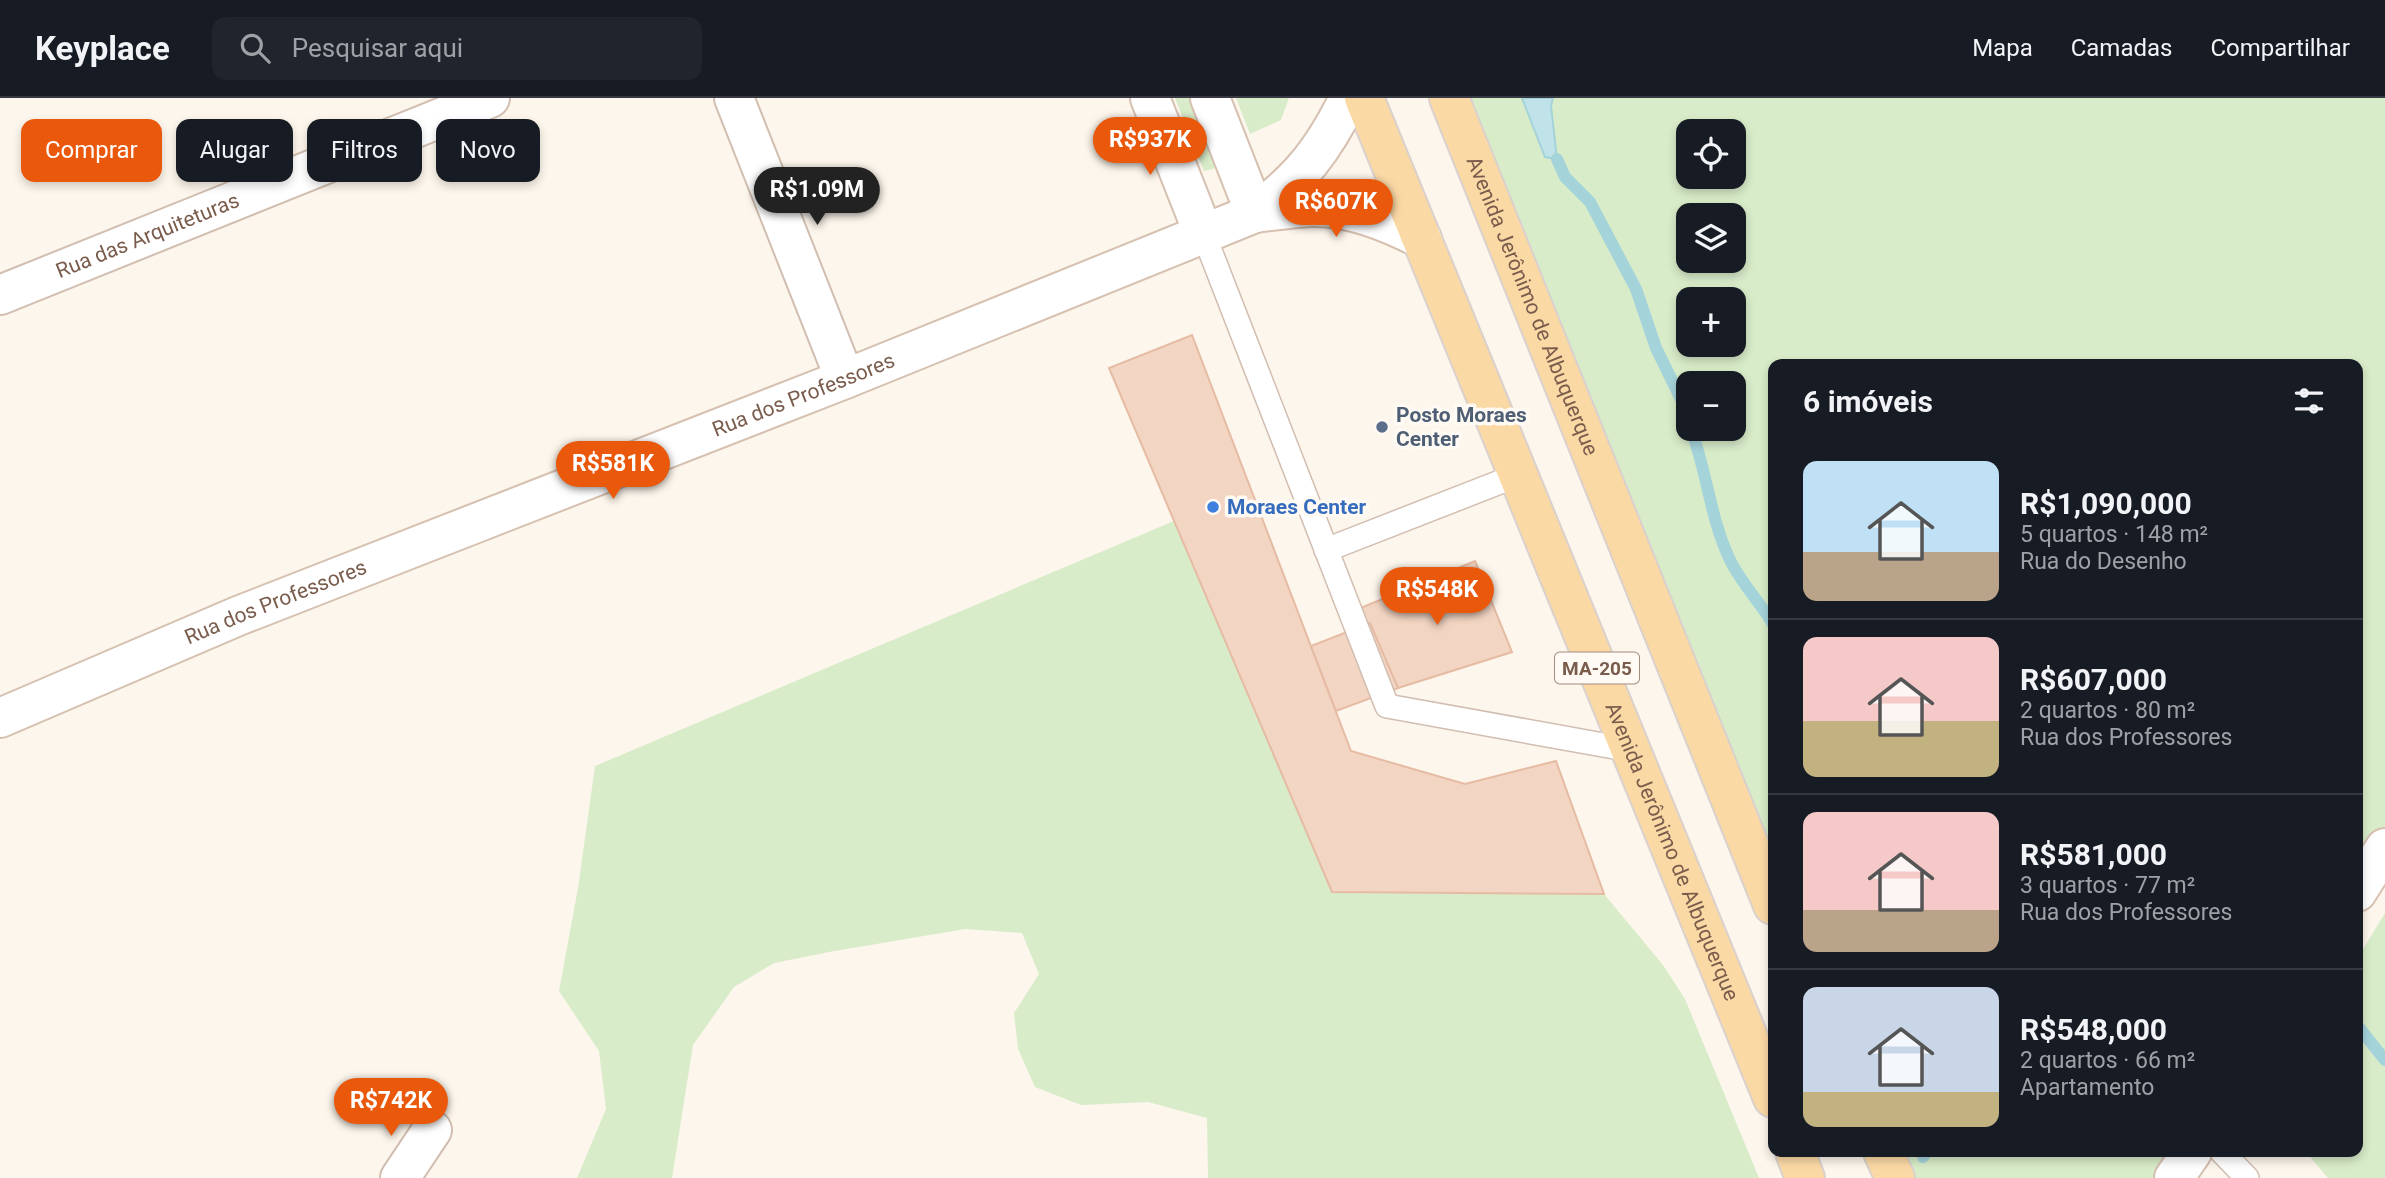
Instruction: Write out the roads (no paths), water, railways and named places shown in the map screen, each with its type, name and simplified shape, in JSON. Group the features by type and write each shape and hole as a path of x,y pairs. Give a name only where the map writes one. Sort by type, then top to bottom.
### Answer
{"main road":[{"name":"Avenida Jerônimo de Albuquerque","path":"1364,98 1768,1086"},
{"name":"Avenida Jerônimo de Albuquerque","path":"1449,98 1768,893"},
{"path":"1797,1157 1805,1178"},
{"path":"1885,1157 1895,1178"}],"street":[{"name":"Rua das Arquiteturas","path":"0,296 491,98"},
{"path":"734,98 845,379"},
{"path":"1150,98 1204,235"},
{"path":"1210,98 1255,213"},
{"name":"Rua dos Professores","path":"0,718 238,616 845,379 1255,213 1302,173 1337,122 1349,98"},
{"name":"Rua dos Professores","path":"1255,213 1312,207 1341,210 1387,223 1422,239"},
{"path":"2363,883 2385,848"},
{"path":"400,1178 432,1130"},
{"path":"2175,1178 2189,1157"}],"lane":[{"path":"1204,235 1387,706 1631,750"},
{"path":"1326,550 1518,475"},
{"path":"2227,1157 2246,1178"}],"water":[{"path":"1522,98 1553,98 1551,106 1557,159 1545,157"}],"waterway":[{"path":"1557,159 1565,177 1590,202 1636,289 1656,348 1676,389"},
{"path":"1695,441 1723,544 1740,577 1768,617"},
{"path":"2363,1032 2385,1060"}],"place":[{"name":"Posto Moraes Center","path":"1382,427"},
{"name":"Moraes Center","path":"1213,507"}]}
